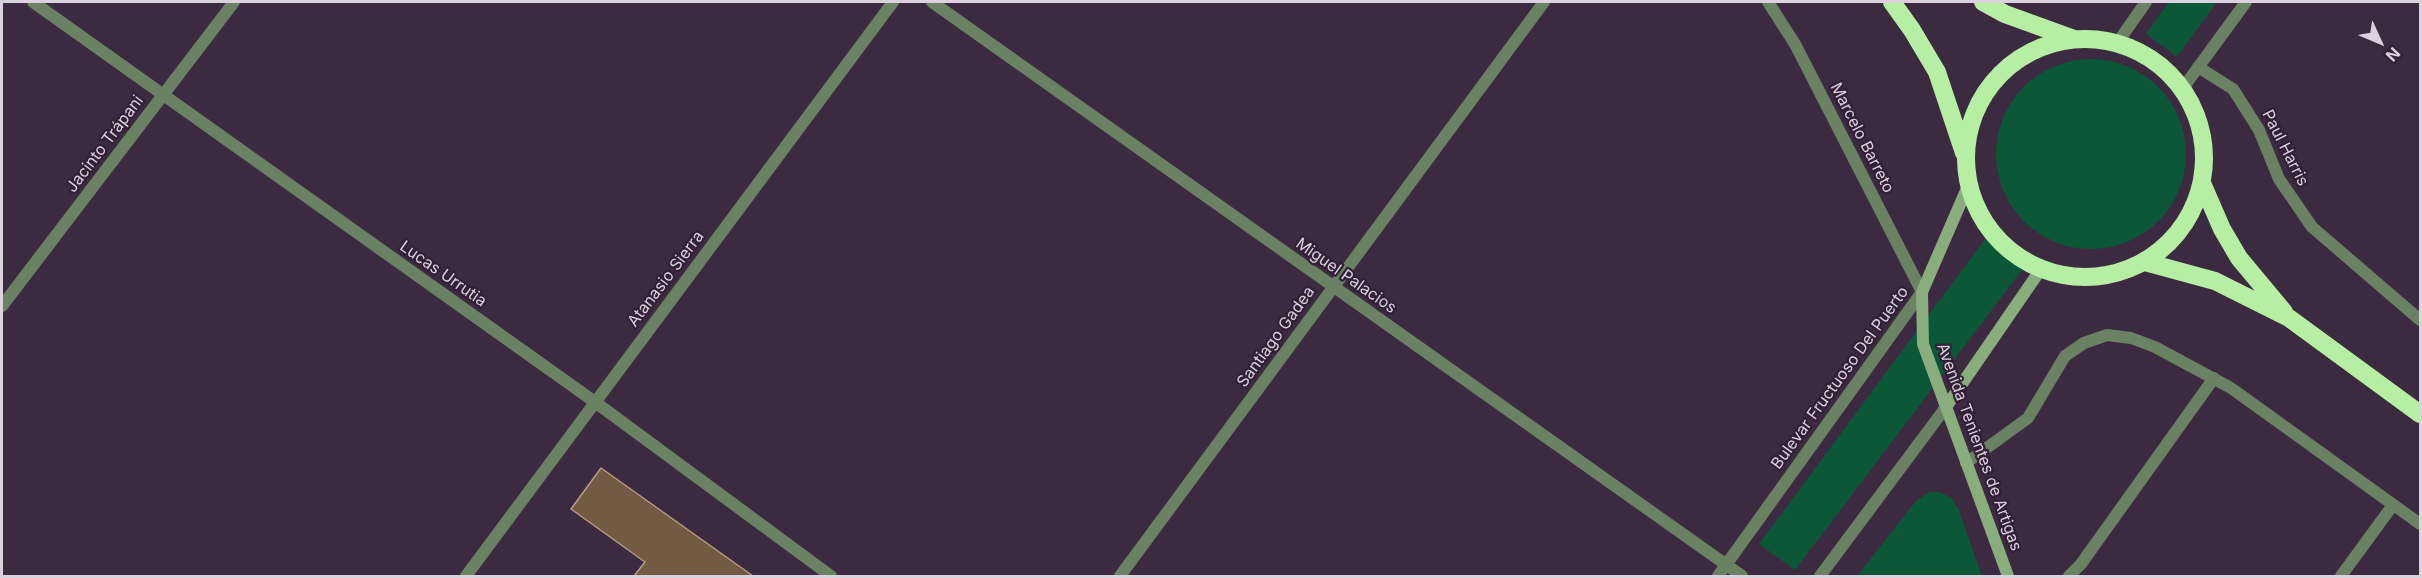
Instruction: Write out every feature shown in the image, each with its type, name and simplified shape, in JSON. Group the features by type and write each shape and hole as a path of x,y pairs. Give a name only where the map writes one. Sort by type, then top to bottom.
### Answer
{"highway":[{"path":"1892,2 1937,72 1965,156 1968,186 1978,217 2016,256 2041,269 2076,278 2112,275 2145,262 2171,241 2191,214 2202,183 2205,150 2198,117 2183,88 2154,59 2118,42 2096,38 2074,39 2040,47 2010,65 1986,90 1971,121 1965,156"},
{"path":"1983,2 2005,14 2074,39"},
{"path":"2202,183 2222,229 2239,258 2289,318"},
{"path":"2145,262 2215,281 2289,318 2421,414"}],"street":[{"name":"Lucas Urrutia","path":"33,2 595,402 831,576"},
{"name":"Jacinto Trápani","path":"2,306 234,2"},
{"name":"Atanasio Sierra","path":"466,576 893,2"},
{"name":"Miguel Palacios","path":"932,2 1742,576"},
{"name":"Santiago Gadea","path":"1120,576 1544,2"},
{"name":"Marcelo Barreto","path":"1768,2 1795,44 1922,292"},
{"path":"2118,42 2146,2"},
{"path":"2183,88 2246,2"},
{"name":"Paul Harris","path":"2198,67 2233,89 2259,130 2279,179 2312,227 2421,320"},
{"name":"Bulevar Fructuoso Del Puerto","path":"1718,576 1922,292 1968,186"},
{"path":"1820,576 1946,407 2041,269"},
{"name":"Avenida Tenientes de Artigas","path":"1922,292 1923,345 2008,576"},
{"path":"1966,463 2028,418 2065,356 2084,343 2107,335 2131,338 2155,347 2231,388 2421,524"},
{"path":"2069,576 2081,564 2214,378"},
{"path":"2341,576 2392,504"}],"green space":[{"path":"2169,2 2217,2 2177,57 2146,34"},
{"path":"2082,59 2100,59 2136,70 2151,80 2165,94 2182,126 2186,154 2182,182 2175,199 2165,214 2151,228 2119,245 2100,249 2082,249 2046,238 2031,228 2017,214 2000,182 1996,163 1996,145 2007,109 2017,94 2031,80 2063,63"},
{"path":"1985,239 2022,270 1795,570 1759,544"},
{"path":"1929,492 1940,492 1951,498 1958,508 1982,576 1857,576 1916,501"}],"building":[{"path":"601,468 753,576 634,576 645,562 571,509"}]}
